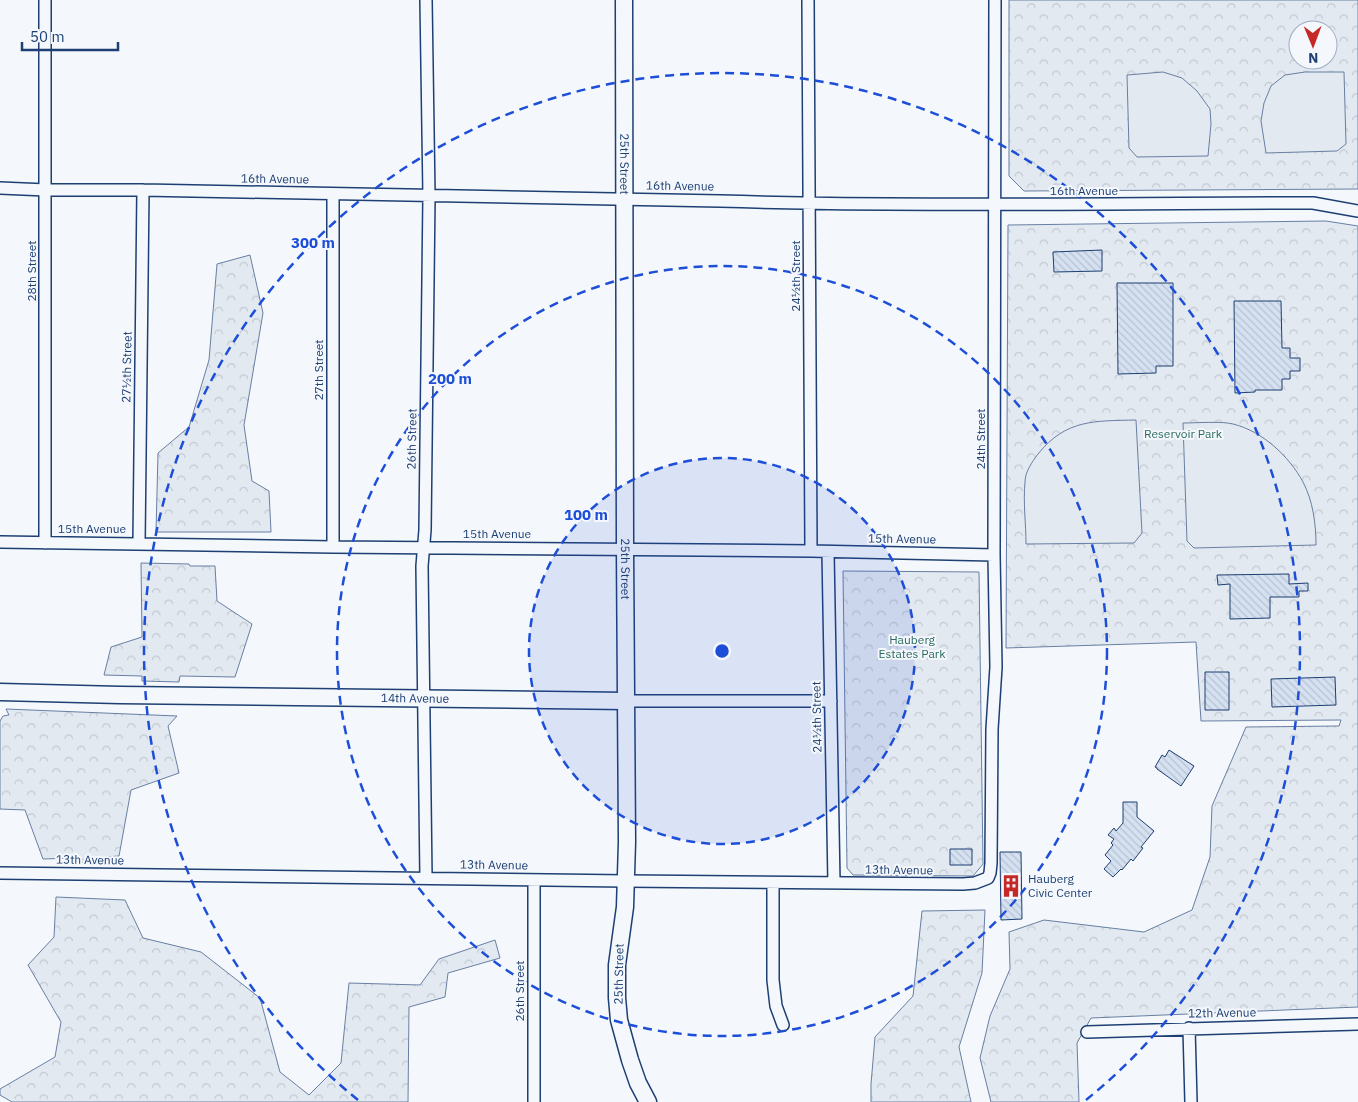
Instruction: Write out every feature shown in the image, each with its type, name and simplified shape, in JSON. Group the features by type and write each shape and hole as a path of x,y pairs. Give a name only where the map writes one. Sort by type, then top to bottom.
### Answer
{"street":[{"name":"28th Street","path":"45,0 45,543"},
{"name":"26th Street","path":"426,0 428,196 425,530 422,566 426,878"},
{"name":"25th Street","path":"624,0 625,549 628,842 625,907 617,965 617,998 619,1020 630,1060 638,1083 648,1102"},
{"name":"24½th Street","path":"808,0 811,551"},
{"name":"24th Street","path":"988,878 991,863 992,729 996,667 994,555 995,0"},
{"name":"16th Avenue","path":"0,188 810,204 1314,203 1358,210"},
{"name":"27½th Street","path":"138,543 143,190"},
{"name":"27th Street","path":"333,194 333,547"},
{"name":"15th Avenue","path":"0,542 811,551 994,555"},
{"name":"24½th Street","path":"828,552 834,882"},
{"name":"14th Avenue","path":"0,692 627,701 831,700"},
{"name":"13th Avenue","path":"0,873 963,884 975,884 988,878"},
{"name":"26th Street","path":"534,880 534,1102"},
{"path":"773,883 773,980 776,1006 783,1025"},
{"name":"12th Avenue","path":"1087,1032 1358,1024"},
{"path":"1189,1028 1191,1102"}],"green space":[{"path":"1009,0 1358,0 1358,189 1024,191 1009,176"},
{"path":"1163,72 1182,78 1197,91 1210,109 1211,124 1208,156 1137,157 1129,148 1127,75"},
{"path":"1305,72 1344,72 1346,144 1337,151 1266,153 1261,121 1264,103 1271,86 1285,75"},
{"name":"Reservoir Park","path":"1326,221 1358,226 1358,1007 1091,1018 1077,1043 1079,1102 991,1102 980,1058 990,1016 1010,969 1009,932 1044,920 1144,932 1192,910 1210,857 1212,806 1246,727 1339,726 1341,720 1201,721 1196,642 1006,648 1008,225"},
{"path":"250,255 263,313 244,425 252,481 269,491 271,532 156,532 158,453 189,427 209,360 217,264"},
{"path":"1136,420 1142,533 1134,543 1026,544 1025,478 1029,467 1038,454 1059,434 1082,424"},
{"path":"1216,422 1233,424 1254,432 1274,446 1297,472 1306,489 1313,513 1316,545 1194,548 1187,541 1183,423"},
{"path":"141,563 215,566 217,601 252,624 235,677 180,676 179,682 142,681 142,676 104,675 111,647 142,637"},
{"name":"Hauberg Estates Park","path":"843,571 979,572 983,864 973,876 853,875 847,868"},
{"path":"6,709 177,716 168,726 179,773 131,790 119,856 105,857 104,863 74,862 73,858 43,859 25,810 0,809 0,721 3,716 9,715"},
{"path":"56,897 125,900 143,938 201,952 260,998 280,1072 309,1095 341,1063 349,983 420,985 439,959 495,940 500,958 448,973 445,997 409,1007 408,1102 12,1102 0,1095 0,1089 55,1057 61,1022 28,965 54,937"},
{"path":"985,910 982,973 959,1047 971,1102 871,1102 875,1037 913,996 922,911"}],"building":[{"path":"1102,250 1102,271 1054,272 1053,252"},
{"path":"1117,283 1173,283 1173,366 1156,366 1156,373 1118,374"},
{"path":"1234,301 1281,301 1282,348 1290,348 1290,358 1300,358 1300,371 1290,371 1290,379 1282,379 1282,390 1255,390 1255,392 1235,393"},
{"path":"1289,574 1289,584 1308,583 1308,591 1299,591 1299,597 1270,597 1270,618 1230,619 1230,584 1218,585 1217,575"},
{"path":"1205,672 1229,672 1229,710 1205,710"},
{"path":"1335,677 1336,705 1272,707 1271,679"},
{"path":"1169,750 1194,766 1181,786 1155,767 1162,755 1165,757"},
{"path":"1123,802 1137,802 1137,817 1154,831 1133,861 1131,859 1113,877 1104,869 1111,861 1105,855 1113,845 1111,843 1114,839 1108,835 1114,828 1116,831 1123,823"},
{"path":"950,849 972,849 972,865 950,865"},
{"name":"Hauberg Civic Center","path":"1000,852 1021,852 1022,919 1001,920"}],"place":[{"name":"Hauberg Civic Center","path":"1011,886"}]}
